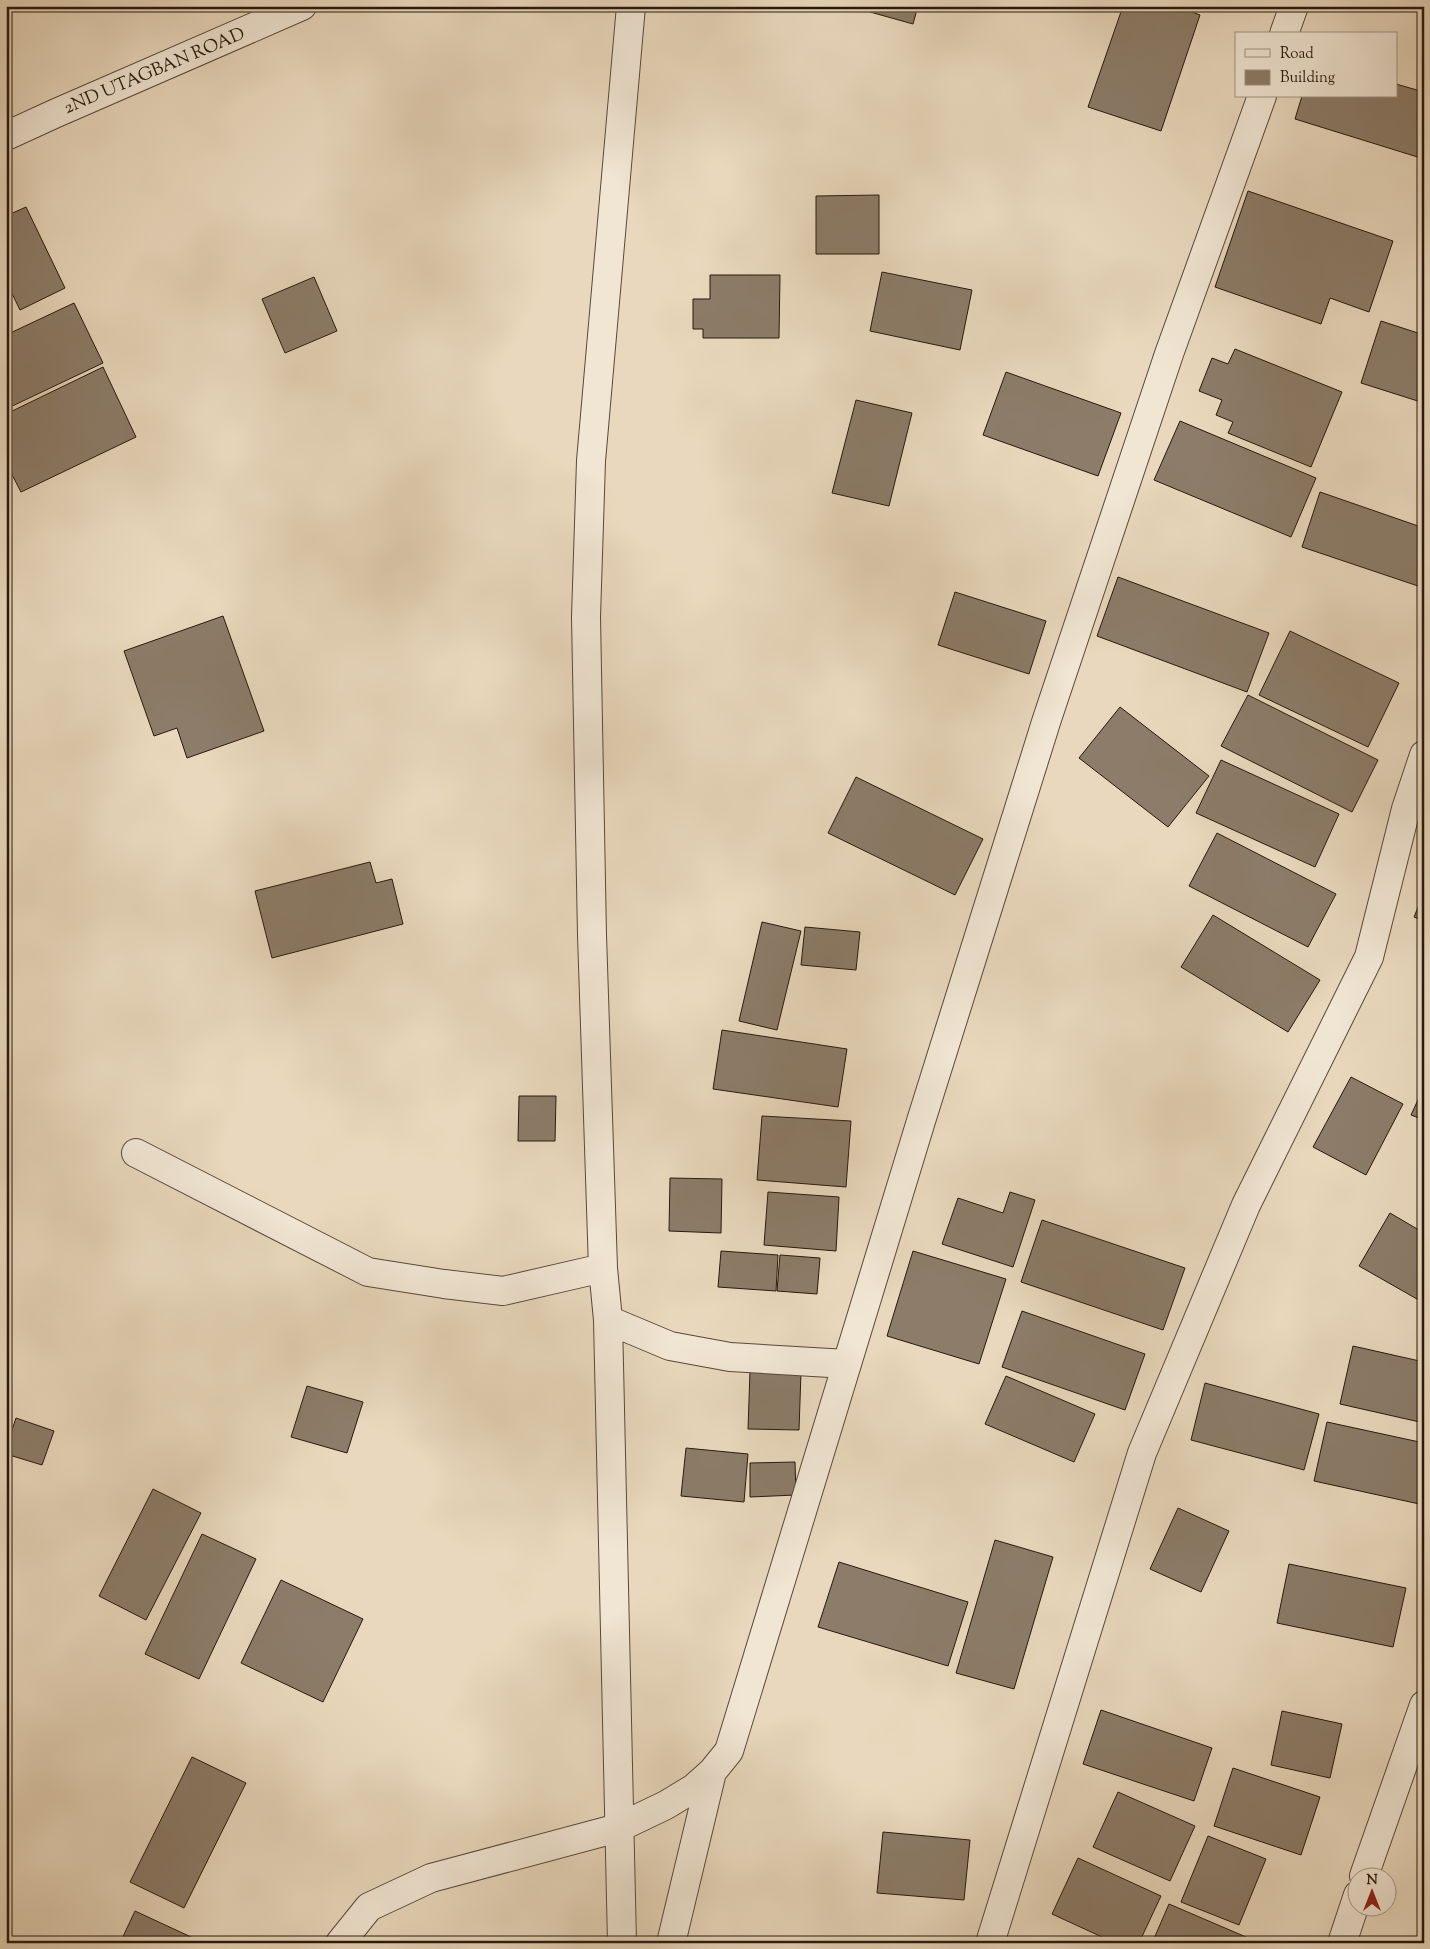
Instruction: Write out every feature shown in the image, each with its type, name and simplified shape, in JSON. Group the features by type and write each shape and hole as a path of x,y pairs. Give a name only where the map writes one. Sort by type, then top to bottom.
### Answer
{"street":[{"name":"2ND UTAGBAN ROAD","path":"6,136 302,6"},
{"path":"622,1943 608,1320 603,1268 592,936 586,617 591,461 631,6"},
{"path":"1285,32 1294,6"},
{"path":"340,1943 369,1907 431,1878 618,1828 666,1806 694,1788 712,1772 729,1751 846,1364 1047,719 1169,354 1261,98"},
{"path":"990,1943 1142,1452 1246,1206 1369,957 1406,809 1424,755"},
{"path":"136,1153 368,1272 503,1291 603,1268"},
{"path":"608,1320 678,1348 730,1357 846,1364"},
{"path":"1368,1866 1424,1705"},
{"path":"671,1943 712,1772"},
{"path":"1342,1943 1351,1916"}],"building":[{"path":"864,6 918,6 913,24 863,10"},
{"path":"1123,6 1176,6 1200,15 1161,131 1088,107"},
{"path":"1398,85 1424,92 1424,159 1295,119 1301,98 1398,98"},
{"path":"1248,191 1393,241 1369,312 1330,298 1321,324 1215,287"},
{"path":"879,195 879,254 816,254 816,196"},
{"path":"26,207 65,288 20,310 6,281 6,216"},
{"path":"882,272 972,290 960,350 870,331"},
{"path":"710,275 780,275 779,338 703,338 703,329 693,329 693,299 710,299"},
{"path":"314,277 337,331 285,353 262,299"},
{"path":"74,303 103,363 6,409 6,335"},
{"path":"1381,321 1424,335 1424,403 1361,383"},
{"path":"1235,349 1342,392 1311,467 1228,433 1233,422 1216,415 1222,400 1199,391 1212,358 1228,364"},
{"path":"103,367 136,437 21,492 6,463 6,414"},
{"path":"1006,372 1121,413 1098,476 983,435"},
{"path":"856,400 912,413 889,506 832,493"},
{"path":"1180,421 1316,478 1291,537 1154,480"},
{"path":"1320,492 1424,528 1424,588 1302,547"},
{"path":"1118,577 1269,633 1247,692 1097,636"},
{"path":"955,592 1046,621 1029,674 938,645"},
{"path":"223,616 264,731 187,758 177,728 154,736 124,651"},
{"path":"1290,631 1399,683 1368,747 1259,695"},
{"path":"1248,695 1378,760 1352,812 1221,746"},
{"path":"1120,707 1209,776 1168,827 1079,758"},
{"path":"1221,760 1339,814 1315,867 1196,813"},
{"path":"856,777 983,839 955,895 828,833"},
{"path":"1217,833 1336,894 1308,947 1189,886"},
{"path":"370,862 376,883 392,879 403,924 272,958 255,891"},
{"path":"1424,893 1424,921 1414,917"},
{"path":"1213,915 1320,980 1288,1032 1181,967"},
{"path":"762,922 801,931 777,1030 739,1021"},
{"path":"805,927 860,932 856,970 801,965"},
{"path":"722,1030 847,1049 838,1107 713,1089"},
{"path":"1351,1077 1403,1104 1366,1175 1313,1147"},
{"path":"1424,1087 1424,1120 1411,1115"},
{"path":"519,1096 556,1096 555,1141 518,1141"},
{"path":"762,1116 851,1121 846,1187 757,1180"},
{"path":"670,1178 722,1179 721,1233 669,1231"},
{"path":"768,1192 839,1197 836,1251 764,1245"},
{"path":"1010,1192 1035,1200 1013,1267 942,1244 958,1198 1003,1213"},
{"path":"1390,1213 1424,1233 1424,1303 1359,1266"},
{"path":"1042,1220 1185,1268 1163,1330 1021,1282"},
{"path":"721,1251 778,1255 776,1291 718,1287"},
{"path":"913,1251 1006,1279 979,1364 887,1336"},
{"path":"780,1255 820,1258 817,1294 777,1291"},
{"path":"1022,1311 1145,1354 1125,1410 1002,1367"},
{"path":"1353,1346 1424,1362 1424,1423 1340,1404"},
{"path":"750,1371 801,1372 799,1430 748,1429"},
{"path":"1006,1376 1095,1414 1074,1462 985,1424"},
{"path":"1205,1383 1319,1414 1304,1470 1191,1440"},
{"path":"307,1386 363,1402 347,1453 291,1437"},
{"path":"16,1418 54,1431 42,1465 6,1454 6,1448"},
{"path":"1327,1422 1424,1443 1424,1505 1314,1481"},
{"path":"686,1448 748,1454 744,1502 681,1496"},
{"path":"795,1462 796,1495 750,1497 750,1463"},
{"path":"153,1489 201,1513 146,1620 99,1596"},
{"path":"1178,1508 1229,1531 1201,1592 1150,1569"},
{"path":"202,1534 256,1559 199,1679 145,1654"},
{"path":"995,1540 1053,1557 1014,1689 956,1673"},
{"path":"839,1562 968,1602 948,1666 818,1627"},
{"path":"1289,1564 1406,1588 1393,1647 1277,1623"},
{"path":"281,1580 363,1619 323,1702 241,1663"},
{"path":"1101,1710 1212,1748 1194,1801 1083,1764"},
{"path":"1282,1711 1342,1724 1330,1778 1271,1765"},
{"path":"192,1757 246,1783 184,1908 130,1882"},
{"path":"1233,1768 1320,1797 1301,1855 1214,1826"},
{"path":"1118,1792 1195,1826 1170,1881 1093,1847"},
{"path":"883,1832 970,1840 964,1900 877,1893"},
{"path":"1208,1836 1266,1859 1239,1925 1181,1902"},
{"path":"1078,1858 1161,1896 1139,1943 1115,1943 1052,1914"},
{"path":"1169,1904 1260,1943 1152,1943"},
{"path":"135,1911 204,1943 120,1943"}]}
